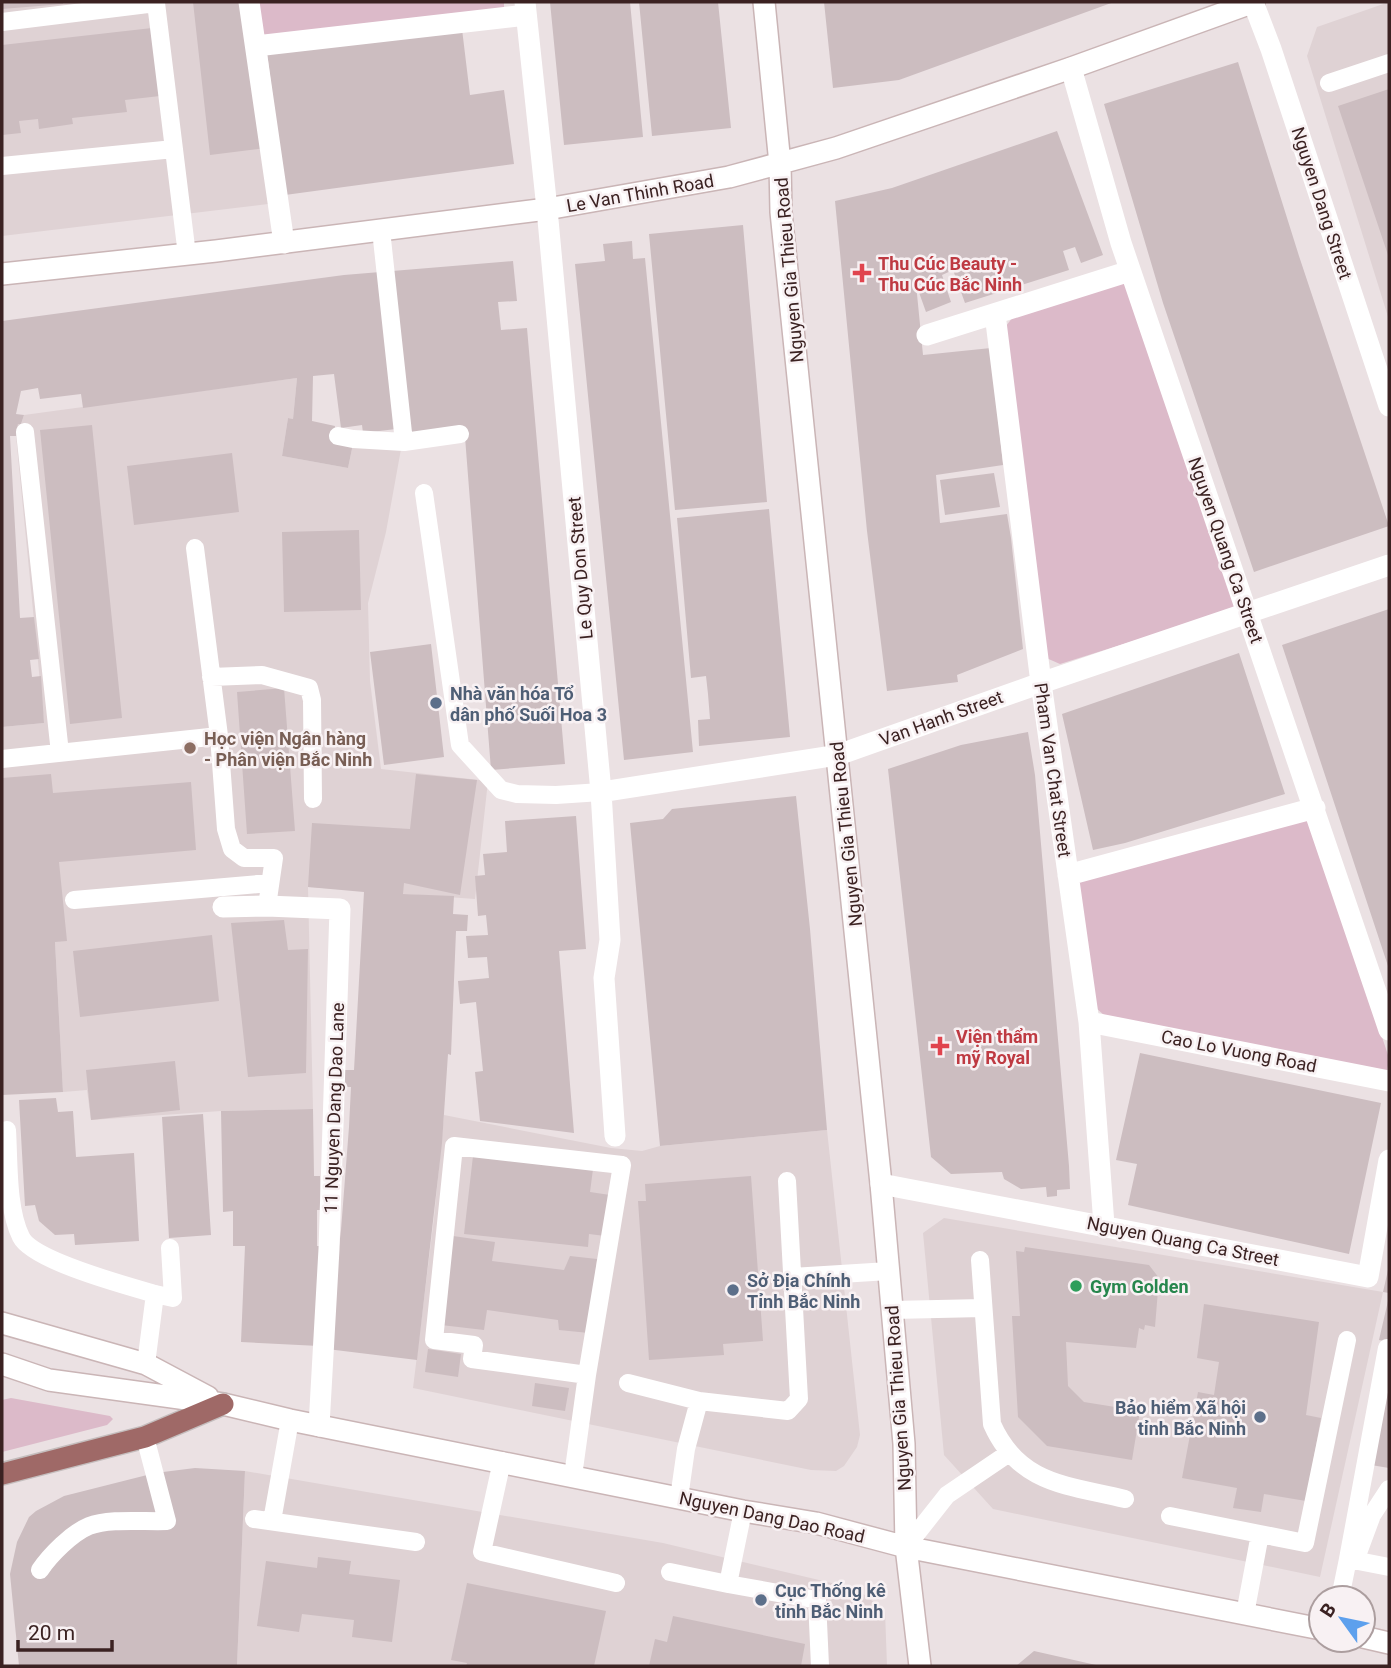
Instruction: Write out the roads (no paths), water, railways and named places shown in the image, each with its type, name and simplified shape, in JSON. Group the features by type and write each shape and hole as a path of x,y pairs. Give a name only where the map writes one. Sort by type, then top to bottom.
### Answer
{"main road":[{"path":"2,1474 145,1437 223,1404"}],"street":[{"path":"249,2 284,243"},
{"name":"Nguyen Gia Thieu Road","path":"764,2 780,164 781,212 881,1184 904,1444 906,1547 920,1666"},
{"name":"Le Van Thinh Road","path":"2,274 284,243 547,209 729,177 836,148 1071,68 1253,2"},
{"name":"Nguyen Dang Street","path":"1253,2 1272,48 1389,406"},
{"path":"256,46 525,8"},
{"name":"Le Quy Don Street","path":"525,8 547,209 601,792 610,940 604,978 615,1136"},
{"name":"Nguyen Quang Ca Street","path":"1071,68 1130,271 1389,1030"},
{"path":"927,335 1130,271"},
{"name":"Pham Van Chat Street","path":"995,314 1041,683 1089,1021 1104,1226"},
{"name":"Van Hanh Street","path":"601,792 838,755 1389,565"},
{"path":"1068,875 1315,808"},
{"name":"11 Nguyen Dang Dao Lane","path":"223,907 340,909 329,1249 318,1426"},
{"name":"Cao Lo Vuong Road","path":"1089,1021 1389,1081"},
{"name":"Nguyen Quang Ca Street","path":"881,1184 1368,1277 1389,1160"},
{"name":"Nguyen Dang Dao Road","path":"2,1323 146,1364 223,1404"},
{"name":"Nguyen Dang Dao Road","path":"2,1364 49,1380 223,1404 318,1426 743,1511 816,1523 906,1547 1307,1626"}],"lane":[{"path":"2,22 156,3 187,254"},
{"path":"1329,83 1389,63"},
{"path":"2,166 174,149"},
{"path":"382,230 404,442"},
{"path":"25,432 60,753"},
{"path":"338,436 404,442 460,434"},
{"path":"424,493 460,745 501,790 543,795 601,792"},
{"path":"195,548 219,736 226,829 232,849 244,858 274,858 267,906"},
{"path":"211,677 262,676 309,688 312,700 313,799"},
{"path":"2,759 219,736"},
{"path":"74,900 270,883"},
{"path":"7,1130 13,1219 23,1241 74,1269 173,1298 170,1248"},
{"path":"573,1476 622,1165 454,1146 434,1340 474,1345 472,1359 587,1375"},
{"path":"628,1383 699,1401 788,1411 799,1399 788,1181"},
{"path":"980,1260 992,1424 1009,1453 1032,1473 1044,1479 1125,1499"},
{"path":"792,1277 889,1271"},
{"path":"146,1364 155,1294"},
{"path":"892,1310 983,1308"},
{"path":"1170,1516 1305,1543 1347,1340"},
{"path":"1344,1584 1352,1559 1389,1348"},
{"path":"678,1498 686,1450 699,1401"},
{"path":"272,1521 290,1420"},
{"path":"40,1570 60,1546 89,1526 167,1521 145,1437"},
{"path":"906,1547 947,1495 1009,1453"},
{"path":"502,1461 482,1552 616,1583"},
{"path":"1352,1559 1372,1515 1389,1489"},
{"path":"728,1584 743,1511"},
{"path":"254,1519 416,1542"},
{"path":"1245,1614 1260,1534"},
{"path":"1352,1559 1389,1567"},
{"path":"670,1572 817,1600 820,1666"}],"place":[{"name":"Thu Cúc Beauty - Thu Cúc Bắc Ninh","path":"862,273"},
{"name":"Nhà văn hóa Tổ dân phố Suối Hoa 3","path":"436,703"},
{"name":"Học viện Ngân hàng - Phân viện Bắc Ninh","path":"190,748"},
{"name":"Viện thẩm mỹ Royal","path":"940,1046"},
{"name":"Gym Golden","path":"1076,1286"},
{"name":"Sở Địa Chính Tỉnh Bắc Ninh","path":"733,1290"},
{"name":"Bảo hiểm Xã hội tỉnh Bắc Ninh","path":"1260,1417"},
{"name":"Cục Thống kê tỉnh Bắc Ninh","path":"761,1600"}]}
